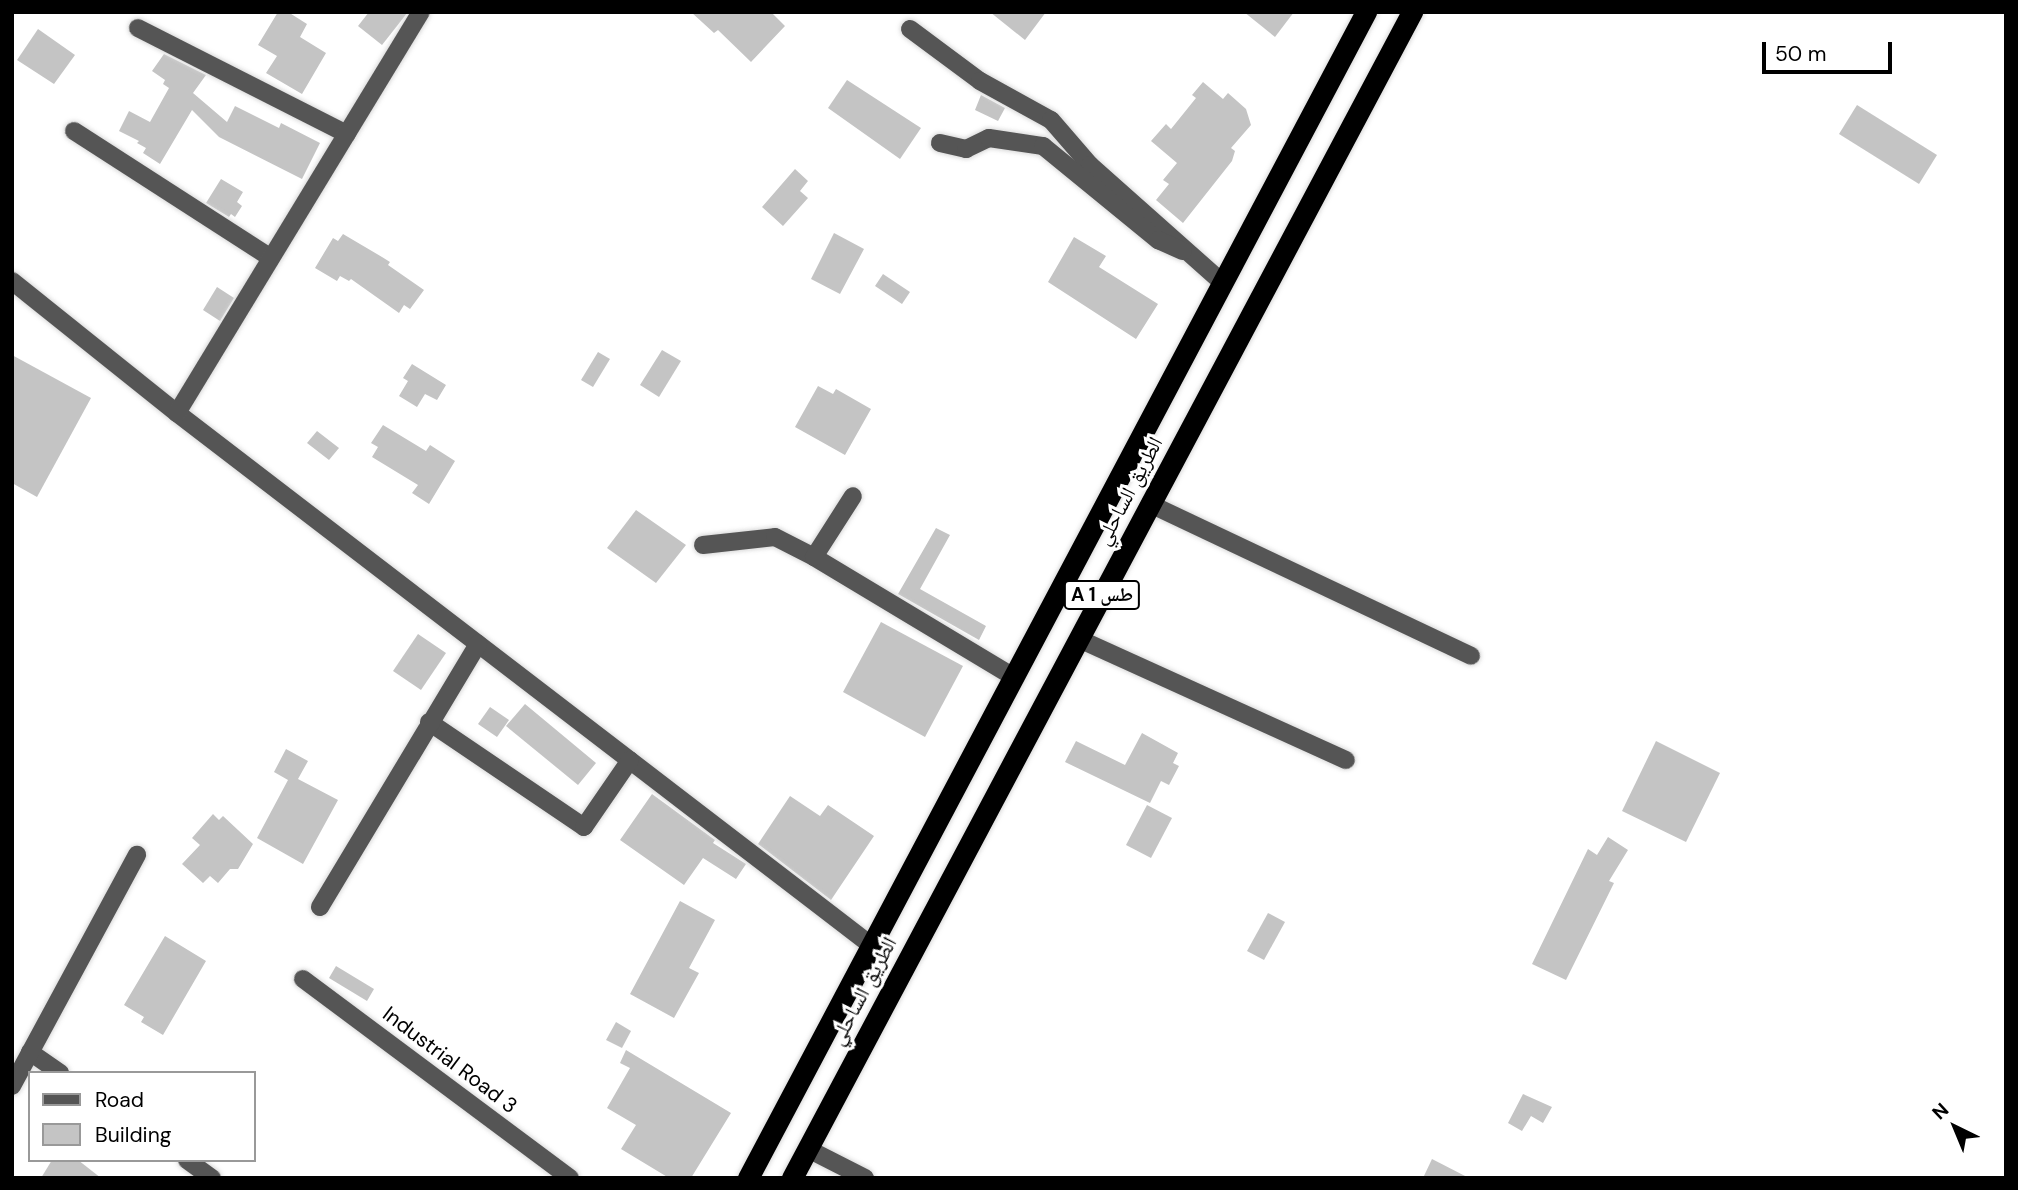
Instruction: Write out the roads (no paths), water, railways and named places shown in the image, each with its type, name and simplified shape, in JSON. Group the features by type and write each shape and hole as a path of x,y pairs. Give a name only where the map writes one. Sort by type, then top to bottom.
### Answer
{"highway":[{"name":"الطريق الساحلي","path":"748,1178 1366,12"},
{"name":"الطريق الساحلي","path":"792,1178 1412,12"}],"street":[{"path":"177,413 421,12"},
{"path":"138,28 347,134"},
{"path":"910,29 980,81 1051,120 1090,165 1161,225 1186,252 1223,283"},
{"path":"74,131 271,258"},
{"path":"940,143 966,149 989,138 1043,146 1158,240 1186,252"},
{"path":"12,281 177,413 872,946"},
{"path":"814,557 853,496"},
{"path":"1150,504 1471,656"},
{"path":"703,545 775,537 814,557 1014,677"},
{"path":"1079,639 1346,760"},
{"path":"320,907 478,644"},
{"path":"429,722 584,828 630,760"},
{"path":"12,1086 137,855"},
{"name":"Industrial Road 3","path":"303,979 570,1178"},
{"path":"30,1052 57,1071"},
{"path":"808,1149 865,1178"},
{"path":"190,1162 212,1178"}]}
